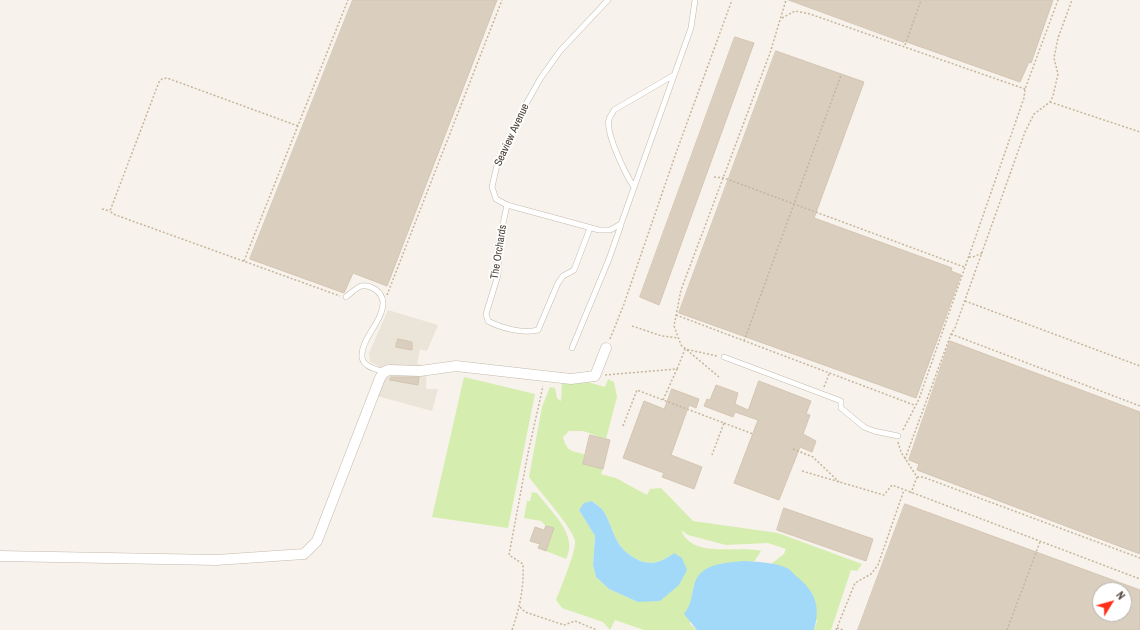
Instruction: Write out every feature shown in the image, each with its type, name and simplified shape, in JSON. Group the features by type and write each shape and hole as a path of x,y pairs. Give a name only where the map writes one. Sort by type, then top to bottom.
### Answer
{"street":[{"path":"0,556 216,560 304,554 317,541 380,378 384,372 396,369 420,371 456,366 571,379 595,376 606,348"}],"lane":[{"name":"Seaview Avenue","path":"608,0 560,51 540,79 525,106 497,165 492,186 496,199 507,205 599,230 610,230 621,224"},
{"path":"572,348 609,259 691,28 695,0"},
{"path":"634,187 619,158 610,132 609,119 614,110 674,75"},
{"name":"The Orchards","path":"507,205 499,243 498,274 486,314 488,321 496,326 530,332 538,330 558,283 563,276 574,270 590,228"},
{"path":"346,297 360,286 366,286 381,294 383,306 366,344 362,357 364,363 369,367 384,372"},
{"path":"724,357 822,392 841,401 841,408 864,427 874,431 898,436"}],"path":[{"path":"244,261 348,0"},
{"path":"383,306 502,0"},
{"path":"606,348 624,304 676,153 732,0"},
{"path":"719,377 681,345 674,326 682,290 770,53 786,0"},
{"path":"905,46 921,0"},
{"path":"911,493 916,477 898,445 898,436 905,428 919,398 1024,98 1025,89 1058,0"},
{"path":"905,459 951,334 955,328 965,301 1029,122 1034,114 1050,102 1057,85 1058,74 1054,58 1072,0"},
{"path":"780,20 789,13 802,12 905,46 1025,89"},
{"path":"744,341 842,75"},
{"path":"110,211 159,82 162,79 167,78 298,126"},
{"path":"1050,102 1140,132"},
{"path":"714,177 724,178 965,267"},
{"path":"102,209 110,211 120,217 346,297"},
{"path":"969,257 982,253"},
{"path":"965,301 1140,366"},
{"path":"676,315 915,405"},
{"path":"632,326 662,336 678,338"},
{"path":"951,334 1140,406"},
{"path":"686,349 724,357"},
{"path":"663,400 686,349"},
{"path":"595,376 677,369"},
{"path":"822,392 829,373"},
{"path":"512,630 520,607 524,585 523,564 509,555 528,453 545,376"},
{"path":"623,426 637,390 753,434"},
{"path":"712,455 724,423"},
{"path":"793,449 813,457 840,482"},
{"path":"802,471 884,495 892,486 1140,579"},
{"path":"916,477 923,477 1140,558"},
{"path":"842,630 836,629 855,582 871,574 878,565 904,490"},
{"path":"1008,630 1040,541"},
{"path":"520,607 525,612 564,625 574,621 598,630"}],"shaded area":[{"path":"388,310 438,325 427,351 420,349 417,364 427,366 426,389 438,389 432,411 377,396 383,381 379,366 370,362 369,353"}],"green space":[{"path":"464,377 535,394 508,528 432,517"},
{"path":"608,379 614,382 617,397 606,439 583,431 569,431 563,437 567,447 572,451 583,454 591,459 603,469 601,474 616,478 647,495 650,489 661,488 693,521 778,533 862,564 857,571 851,570 831,630 814,630 817,621 787,568 771,564 784,554 786,549 768,543 726,545 688,535 681,530 687,539 695,545 705,548 761,551 754,562 744,561 694,584 690,606 690,624 697,630 644,630 615,620 610,630 603,622 562,608 556,600 571,561 575,541 573,535 562,518 529,477 542,407 550,387 555,388 557,398 561,401 562,383 581,380 605,387","holes":["593,501 602,509 620,546 636,559 649,563 661,561 674,553 638,602 609,589 596,577 593,565 595,536 579,510"]},
{"path":"532,492 537,493 562,524 569,541 569,550 566,559 546,551 553,528 546,526 541,521 524,518 527,501 530,501"}],"water":[{"path":"592,501 602,509 620,546 636,559 649,563 661,561 674,553 682,558 687,570 679,585 660,601 638,602 609,589 596,577 593,565 595,536 579,510 584,503"},
{"path":"744,561 782,566 789,569 803,582 812,593 815,600 817,614 814,630 697,630 684,614 690,603 697,578 707,568 729,562"}],"building":[{"path":"353,0 497,0 387,286 353,273 344,293 250,259"},
{"path":"789,0 1053,0 1031,63 1029,62 1020,82"},
{"path":"735,37 754,43 659,305 640,297"},
{"path":"776,51 864,82 814,218 952,268 951,271 961,275 916,398 679,313"},
{"path":"398,339 412,342 412,350 396,347"},
{"path":"950,341 1140,412 1140,554 917,470 919,464 909,460"},
{"path":"391,377 419,377 418,385 390,380"},
{"path":"759,381 811,401 806,414 810,415 803,434 816,441 812,452 800,447 779,500 734,483 758,420 735,412 733,417 704,406 707,399 710,400 716,385 738,393 735,404 748,410"},
{"path":"672,389 699,399 696,408 689,405 671,455 702,467 694,489 662,477 664,473 623,458 644,401 664,409"},
{"path":"590,435 610,440 603,469 583,464"},
{"path":"905,504 1118,582 1092,582 1092,622 1132,622 1132,587 1140,590 1140,630 858,630"},
{"path":"784,508 873,539 866,561 777,530"},
{"path":"546,526 554,528 546,551 538,548 540,544 530,541 535,527 544,530"}]}
